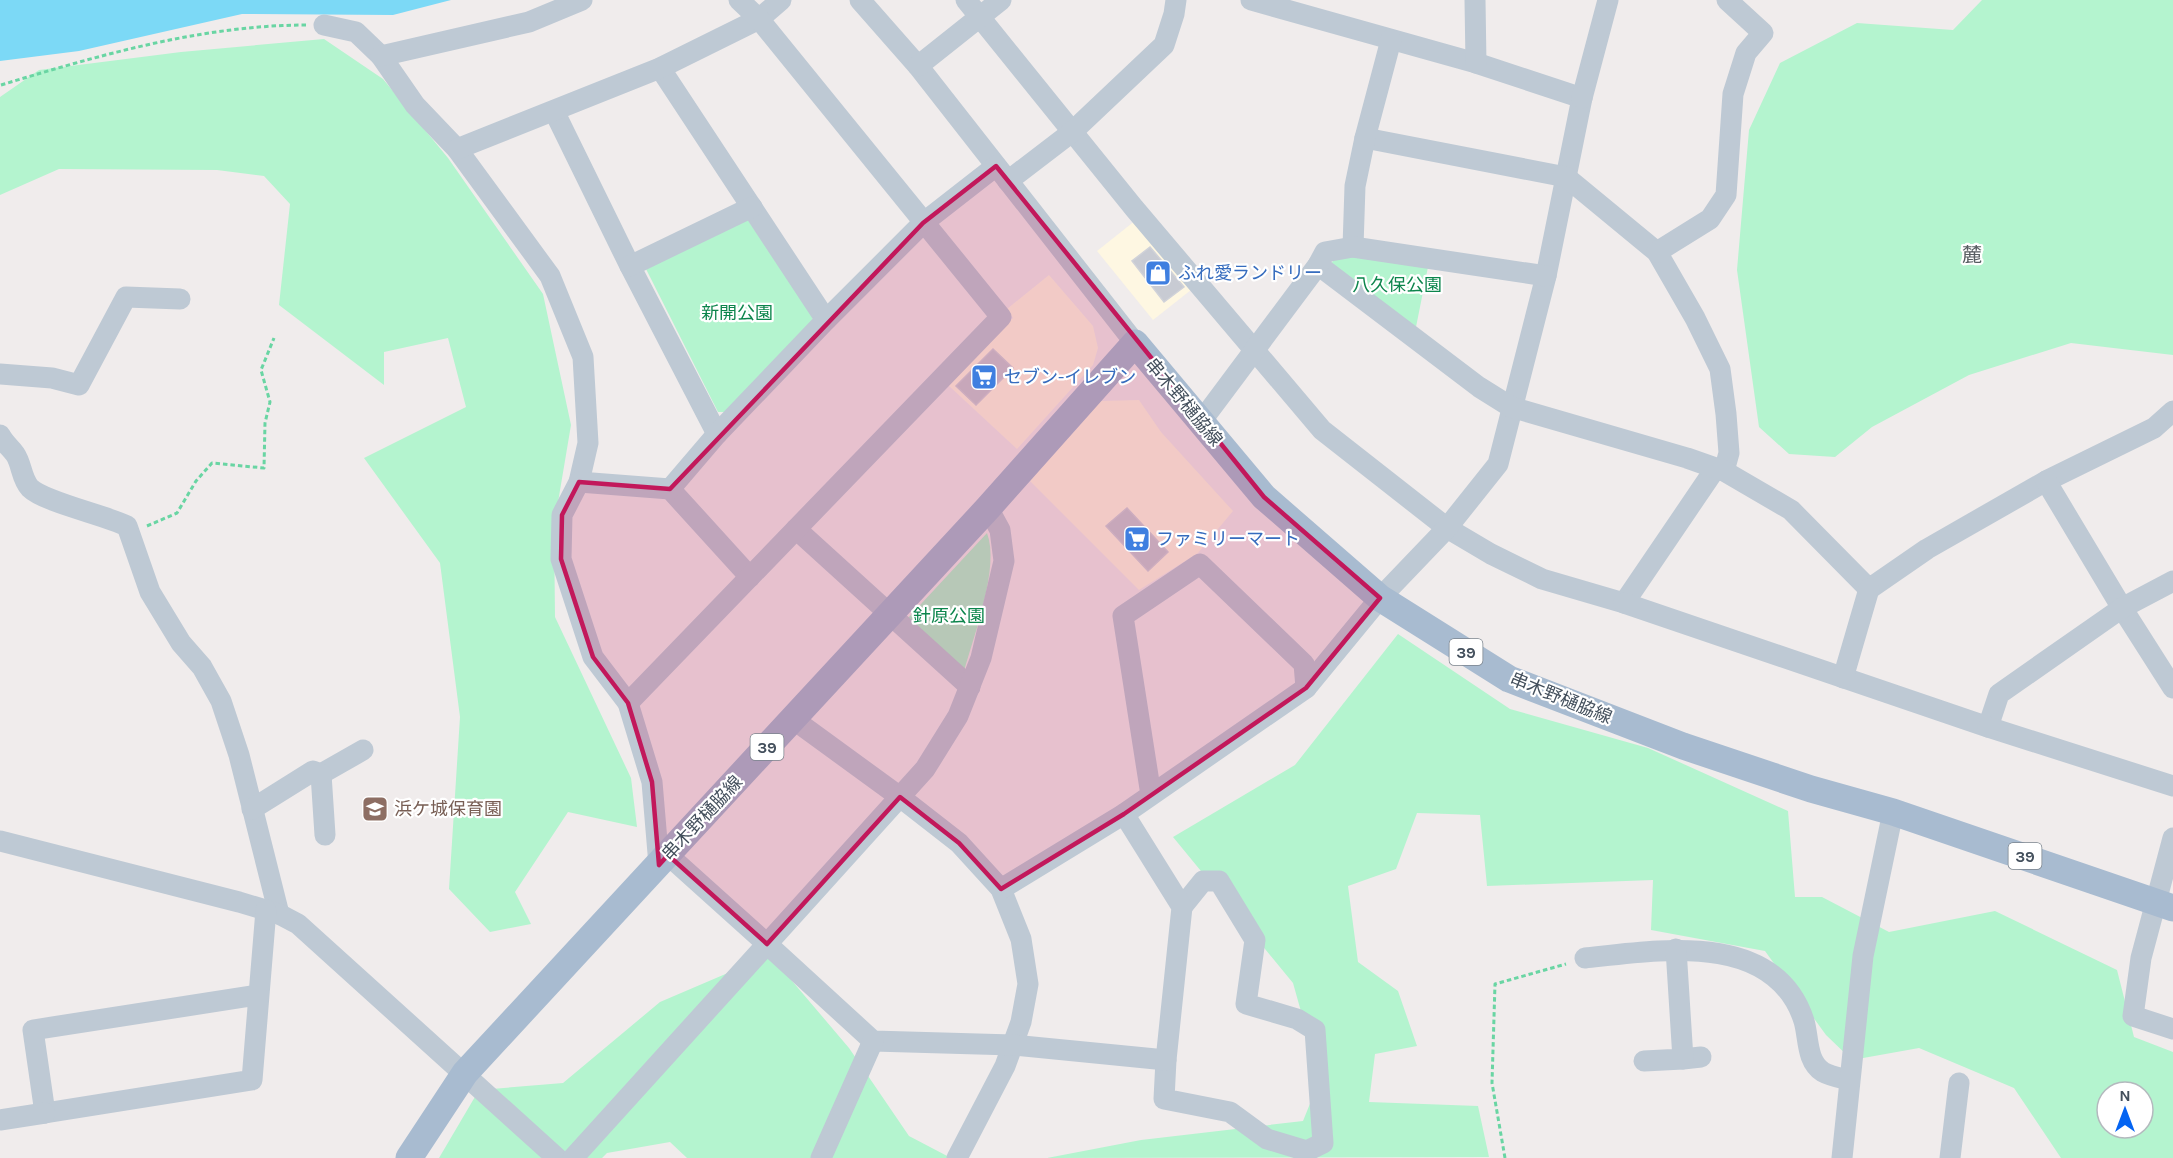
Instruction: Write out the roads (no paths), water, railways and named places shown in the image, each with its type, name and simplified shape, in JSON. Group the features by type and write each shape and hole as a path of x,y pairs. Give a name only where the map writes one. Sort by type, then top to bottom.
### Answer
{"main road":[{"name":"串木野樋脇線","path":"409,1158 465,1074 988,508 1135,343 1264,497 1380,598 1509,679 1683,746 1811,789 1893,812 2164,905"}],"street":[{"path":"381,56 529,22 582,0"},
{"path":"628,703 1001,317 759,19 739,0"},
{"path":"457,149 660,68 759,19 781,0"},
{"path":"861,0 918,66 1135,343"},
{"path":"966,0 1134,208 1322,430 1447,528 1542,579 1624,603 1988,727 2173,786"},
{"path":"918,66 1001,0"},
{"path":"670,489 717,434 923,223 1072,132 1164,45 1176,0"},
{"path":"1251,0 1324,10 1390,40 1476,63 1582,98"},
{"path":"1475,0 1476,63"},
{"path":"1001,889 1124,814 1306,688 1380,598 1447,528 1498,464 1546,276 1582,98 1608,0"},
{"path":"1657,252 1710,219 1726,195 1733,94 1746,53 1763,33 1727,0"},
{"path":"324,25 356,32 381,56 415,105 457,149 550,276 583,357 588,443 579,482 562,515 561,559 593,657 628,703 652,782 663,860 767,944 873,1041 1013,1045 1166,1060"},
{"path":"1353,247 1355,186 1390,40"},
{"path":"660,68 826,320"},
{"path":"554,111 630,266 717,434"},
{"path":"1365,138 1566,177 1657,252 1695,318 1720,369 1729,453 1624,603"},
{"path":"630,266 752,207"},
{"path":"1200,423 1318,265 1324,252 1353,247 1546,276"},
{"path":"1318,265 1479,387 1511,407 1687,458 1719,470 1791,510 1869,590"},
{"path":"0,374 52,378 79,385 126,297 180,299"},
{"path":"1843,678 1869,590 1927,549 2046,481 2154,428 2173,411"},
{"path":"0,435 3,442 16,455 21,472 30,487 41,496 110,518 127,526 150,592 181,643 202,667 221,701 231,728 252,809 272,912 257,995 252,1080 0,1120"},
{"path":"2046,481 2173,688"},
{"path":"579,482 670,489 750,577"},
{"path":"573,1158 900,797 925,769 940,747 958,716 981,658 1004,561 1000,530 988,508"},
{"path":"796,529 970,687"},
{"path":"1151,795 1123,616 1200,564 1304,664 1306,688"},
{"path":"1988,727 1999,694 2122,608 2173,582"},
{"path":"793,719 959,843 1001,889 1021,939 1028,984 1021,1022 1005,1066 957,1158"},
{"path":"321,774 363,750"},
{"path":"252,809 313,771 321,774"},
{"path":"321,774 325,835"},
{"path":"1842,1158 1863,956 1893,812"},
{"path":"1124,814 1182,907"},
{"path":"2173,838 2164,905 2141,958 2133,1016 2173,1029"},
{"path":"0,841 272,912 298,924 557,1158"},
{"path":"1219,880 1255,940 1246,1004 1297,1019 1315,1030 1323,1143 1307,1151 1267,1140 1230,1112 1164,1099 1166,1060 1182,907 1203,881 1219,880"},
{"path":"1585,958 1676,950 1720,954 1748,961 1773,975 1792,995 1804,1022 1809,1053 1822,1071 1849,1080"},
{"path":"1644,1061 1692,1058 1676,950"},
{"path":"45,1113 33,1030 257,995"},
{"path":"821,1158 873,1041"},
{"path":"1950,1158 1959,1083"}],"water":[{"path":"0,0 451,0 393,15 242,14 79,51 0,61"}],"place":[{"name":"ふれ愛ランドリー","path":"1158,273"},
{"name":"セブン-イレブン","path":"984,377"},
{"name":"ファミリーマート","path":"1137,539"},
{"name":"浜ケ城保育園","path":"375,809"}],"district":[{"name":"麓","path":"1972,255"}],"park label":[{"name":"八久保公園","path":"1397,285"},
{"name":"新開公園","path":"737,313"},
{"name":"針原公園","path":"949,616"}]}
